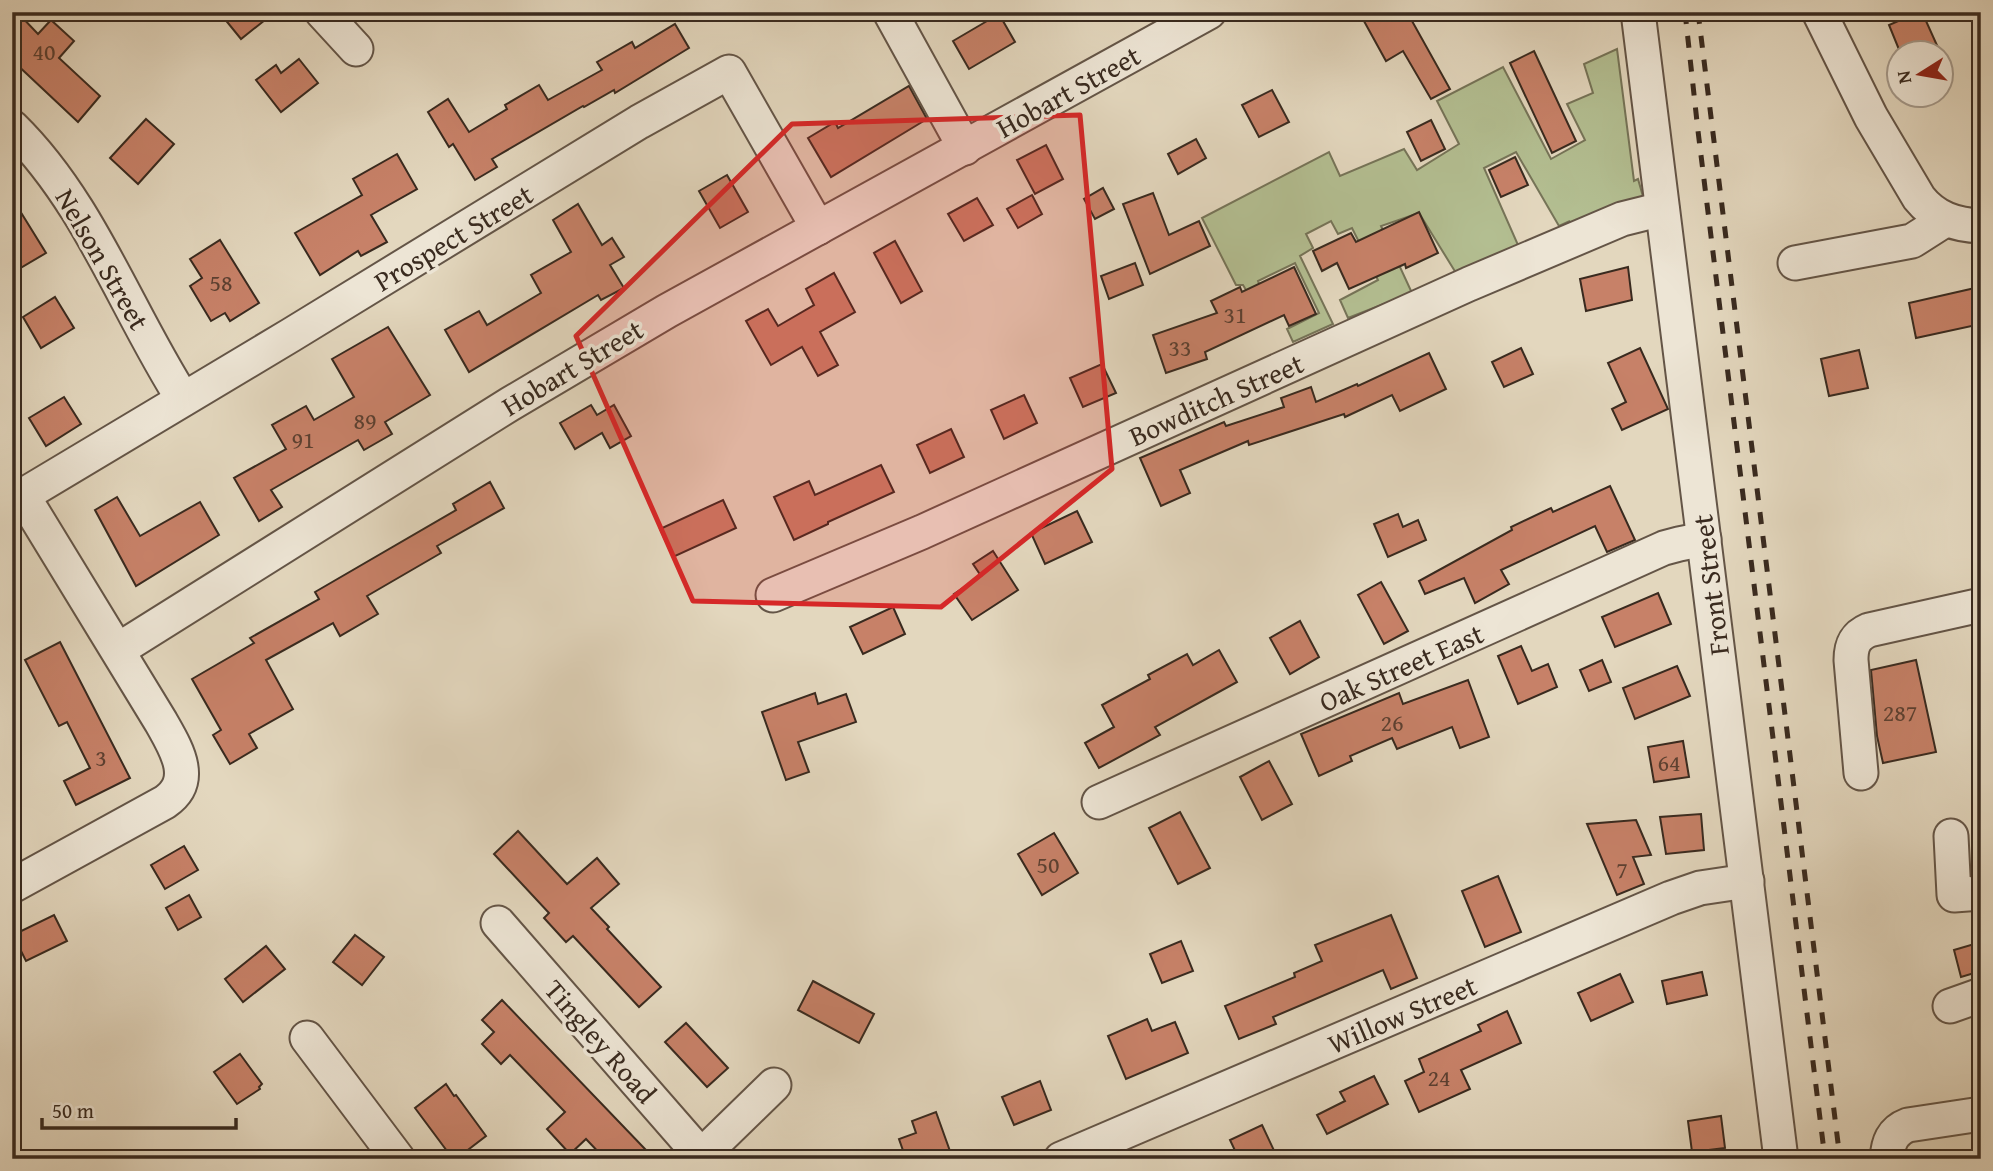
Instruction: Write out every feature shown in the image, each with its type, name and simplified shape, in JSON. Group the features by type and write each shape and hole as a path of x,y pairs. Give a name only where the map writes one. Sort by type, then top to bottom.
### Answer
{"street":[{"path":"323,12 356,49"},
{"path":"890,12 965,148"},
{"name":"Hobart Street","path":"118,650 510,404 693,296 1209,12"},
{"name":"Front Street","path":"1638,12 1781,1159"},
{"path":"1819,12 1865,106 1903,173 1927,208 1945,220 1981,226"},
{"name":"Prospect Street","path":"18,499 639,122 729,72 818,228"},
{"name":"Nelson Street","path":"12,127 45,163 69,198 183,399"},
{"name":"Bowditch Street","path":"773,595 922,532 1482,279 1622,219 1662,209"},
{"path":"1795,262 1912,241 1945,220"},
{"path":"12,886 165,802 177,791 182,774 178,755 161,722 118,650 18,499"},
{"name":"Oak Street East","path":"1099,802 1664,548 1704,539"},
{"path":"1861,773 1851,660 1856,639 1869,630 1981,605"},
{"path":"1951,836 1954,895 1981,893"},
{"name":"Willow Street","path":"1061,1159 1671,898 1707,887 1746,881"},
{"name":"Tingley Road","path":"498,923 701,1158"},
{"path":"307,1038 398,1159"},
{"path":"701,1158 774,1085"},
{"path":"1887,1159 1889,1142 1900,1128 1981,1114"}],"highlighted area":[{"path":"1080,115 1112,469 941,607 693,601 576,336 792,124"}],"green space":[{"path":"1617,49 1634,181 1638,179 1644,200 1569,230 1570,221 1559,226 1516,152 1484,168 1518,245 1456,273 1419,213 1381,226 1412,293 1348,318 1340,300 1378,280 1352,228 1338,234 1331,221 1306,234 1313,248 1300,256 1333,324 1293,342 1287,329 1319,313 1295,263 1258,281 1261,289 1249,295 1243,285 1236,285 1202,218 1329,152 1340,176 1404,149 1417,170 1459,144 1437,101 1503,67 1551,159 1585,140 1567,104 1593,93 1584,64"}],"building":[{"path":"12,12 17,12 38,34 51,20 74,41 59,58 100,96 78,122 12,60"},
{"path":"219,12 275,12 241,39"},
{"path":"1359,12 1407,12 1450,89 1431,99 1403,51 1386,61"},
{"path":"1922,12 1934,38 1894,38 1889,25"},
{"path":"999,14 1015,42 969,69 953,41"},
{"path":"675,24 689,48 615,93 614,90 583,106 492,159 497,167 475,180 453,144 449,147 428,112 448,99 469,132 507,109 505,105 539,85 548,100 602,70 597,62 632,42 635,48"},
{"path":"1534,51 1576,141 1552,153 1510,63"},
{"path":"299,59 318,83 281,112 256,80 276,65 281,73"},
{"path":"909,86 927,119 831,177 808,138 835,122 838,128"},
{"path":"1272,90 1289,122 1259,137 1242,105"},
{"path":"146,119 174,144 138,184 110,158"},
{"path":"1431,120 1445,149 1421,161 1407,132"},
{"path":"1196,139 1206,158 1178,174 1168,154"},
{"path":"1046,145 1063,179 1035,194 1017,160"},
{"path":"397,154 417,189 371,215 387,242 361,256 358,251 320,275 295,233 362,195 353,179"},
{"path":"1515,157 1528,185 1501,197 1489,170"},
{"path":"727,175 748,212 720,228 699,191"},
{"path":"1103,188 1114,209 1095,219 1084,199"},
{"path":"1153,193 1169,235 1199,221 1210,246 1150,274 1123,204"},
{"path":"1032,195 1042,214 1018,228 1007,209"},
{"path":"12,198 46,253 12,273"},
{"path":"977,198 993,225 964,241 948,214"},
{"path":"578,204 602,245 612,238 624,257 610,265 624,288 601,300 598,295 469,372 445,330 479,311 487,325 541,293 531,275 571,252 553,220"},
{"path":"1419,212 1438,253 1406,268 1405,264 1349,289 1337,263 1322,271 1313,251 1351,233 1356,242"},
{"path":"220,240 259,303 230,321 225,313 211,321 190,286 202,278 190,259"},
{"path":"895,241 922,291 901,303 874,253"},
{"path":"1135,263 1143,285 1109,299 1101,276"},
{"path":"1294,267 1316,314 1289,326 1284,315 1205,352 1207,359 1166,373 1153,335 1217,313 1211,301 1240,287 1242,292"},
{"path":"1628,267 1632,300 1586,311 1580,279"},
{"path":"834,273 855,312 820,332 838,365 818,376 802,347 771,365 746,321 768,309 778,326 814,305 806,289"},
{"path":"1975,288 1981,324 1916,338 1909,303"},
{"path":"55,297 74,328 41,348 23,317"},
{"path":"388,327 430,395 385,422 392,434 364,450 358,440 271,490 282,507 259,521 234,478 286,449 272,425 306,406 314,420 354,397 332,359"},
{"path":"1521,348 1533,374 1504,387 1492,362"},
{"path":"1640,348 1668,409 1622,430 1612,409 1626,402 1608,363"},
{"path":"1859,350 1868,388 1829,396 1821,359"},
{"path":"1429,353 1446,389 1400,411 1392,395 1345,417 1344,414 1249,445 1248,441 1180,470 1190,493 1161,506 1140,458 1224,422 1226,426 1284,407 1281,398 1311,387 1316,402"},
{"path":"1102,364 1116,393 1083,407 1070,378"},
{"path":"1024,395 1037,423 1004,439 991,410"},
{"path":"64,397 81,424 46,446 29,418"},
{"path":"591,405 597,415 614,405 631,436 610,448 602,433 575,449 560,423"},
{"path":"951,429 964,457 930,473 917,445"},
{"path":"881,465 894,492 794,540 774,497 809,481 815,495"},
{"path":"490,482 504,508 437,546 441,553 367,596 378,614 340,636 333,623 266,660 293,709 249,734 257,748 230,764 213,735 221,730 192,679 254,643 250,638 319,599 315,592 456,510 453,504"},
{"path":"1610,486 1635,540 1607,552 1595,526 1501,570 1509,584 1475,603 1464,578 1425,594 1419,581 1512,530 1511,527 1551,508 1553,512"},
{"path":"117,497 140,536 200,502 219,535 136,586 95,510"},
{"path":"723,500 736,528 673,557 660,529"},
{"path":"1077,511 1092,542 1045,564 1031,533"},
{"path":"1398,514 1403,527 1418,520 1426,540 1388,557 1374,524"},
{"path":"993,551 1018,590 972,620 954,594 981,576 973,564"},
{"path":"1381,582 1408,631 1384,644 1358,595"},
{"path":"1658,593 1671,624 1615,647 1602,617"},
{"path":"893,607 905,634 863,654 850,627"},
{"path":"1300,621 1319,657 1290,674 1270,638"},
{"path":"60,642 130,778 76,805 64,781 90,768 67,722 59,726 25,660"},
{"path":"1521,646 1532,671 1548,664 1557,687 1518,704 1498,656"},
{"path":"1219,650 1237,682 1155,727 1160,735 1099,768 1085,743 1114,727 1102,705 1150,679 1148,675 1187,654 1193,665"},
{"path":"1602,660 1611,682 1589,691 1580,670"},
{"path":"1916,660 1936,752 1883,763 1877,736 1871,670"},
{"path":"1677,666 1690,696 1635,719 1623,688"},
{"path":"1468,680 1489,737 1460,748 1452,727 1397,749 1392,738 1350,756 1352,761 1319,776 1301,734 1399,693 1403,704"},
{"path":"815,693 818,704 846,694 856,722 798,742 809,772 786,780 762,712"},
{"path":"1683,741 1689,777 1654,782 1648,747"},
{"path":"1269,761 1292,804 1262,820 1240,777"},
{"path":"1180,812 1210,868 1178,884 1149,828"},
{"path":"1701,814 1704,850 1666,854 1660,817"},
{"path":"1636,820 1651,855 1633,857 1644,884 1617,895 1587,824"},
{"path":"518,831 567,884 597,858 619,884 591,908 661,987 639,1007 573,936 566,942 544,918 549,913 494,854"},
{"path":"1054,833 1078,873 1042,895 1018,854"},
{"path":"184,846 198,870 165,889 151,865"},
{"path":"1498,876 1521,932 1485,947 1462,891"},
{"path":"189,895 201,917 178,930 166,908"},
{"path":"54,915 67,941 26,961 13,935"},
{"path":"1391,915 1417,978 1391,989 1383,970 1273,1017 1276,1024 1239,1039 1225,1006 1295,977 1294,973 1322,961 1315,945"},
{"path":"355,935 384,957 362,985 333,962"},
{"path":"1181,941 1193,971 1162,983 1150,954"},
{"path":"1981,942 1981,971 1961,977 1954,950"},
{"path":"266,946 285,969 243,1002 225,979"},
{"path":"1702,972 1707,995 1667,1004 1662,981"},
{"path":"1620,974 1633,1002 1591,1021 1578,993"},
{"path":"813,981 874,1014 859,1043 798,1010"},
{"path":"502,1000 645,1149 634,1159 605,1159 586,1139 570,1154 547,1129 565,1112 510,1055 501,1064 482,1044 494,1032 482,1020"},
{"path":"1507,1011 1521,1043 1461,1070 1470,1089 1419,1112 1405,1081 1424,1072 1419,1059 1481,1031 1478,1025"},
{"path":"1147,1019 1152,1031 1175,1022 1188,1053 1126,1079 1108,1036"},
{"path":"686,1023 728,1068 707,1087 665,1042"},
{"path":"240,1054 262,1084 260,1089 237,1104 214,1072"},
{"path":"1374,1076 1388,1104 1327,1134 1317,1115 1345,1101 1340,1092"},
{"path":"1040,1081 1051,1110 1014,1125 1002,1097"},
{"path":"446,1084 486,1136 456,1159 453,1159 415,1108"},
{"path":"936,1112 951,1154 938,1159 906,1159 899,1139 916,1133 912,1121"},
{"path":"1721,1116 1725,1148 1692,1152 1688,1121"},
{"path":"1262,1125 1278,1159 1239,1159 1230,1140"}],"railway":[{"path":"1685,12 1825,1159"},
{"path":"1698,12 1840,1159"}]}
